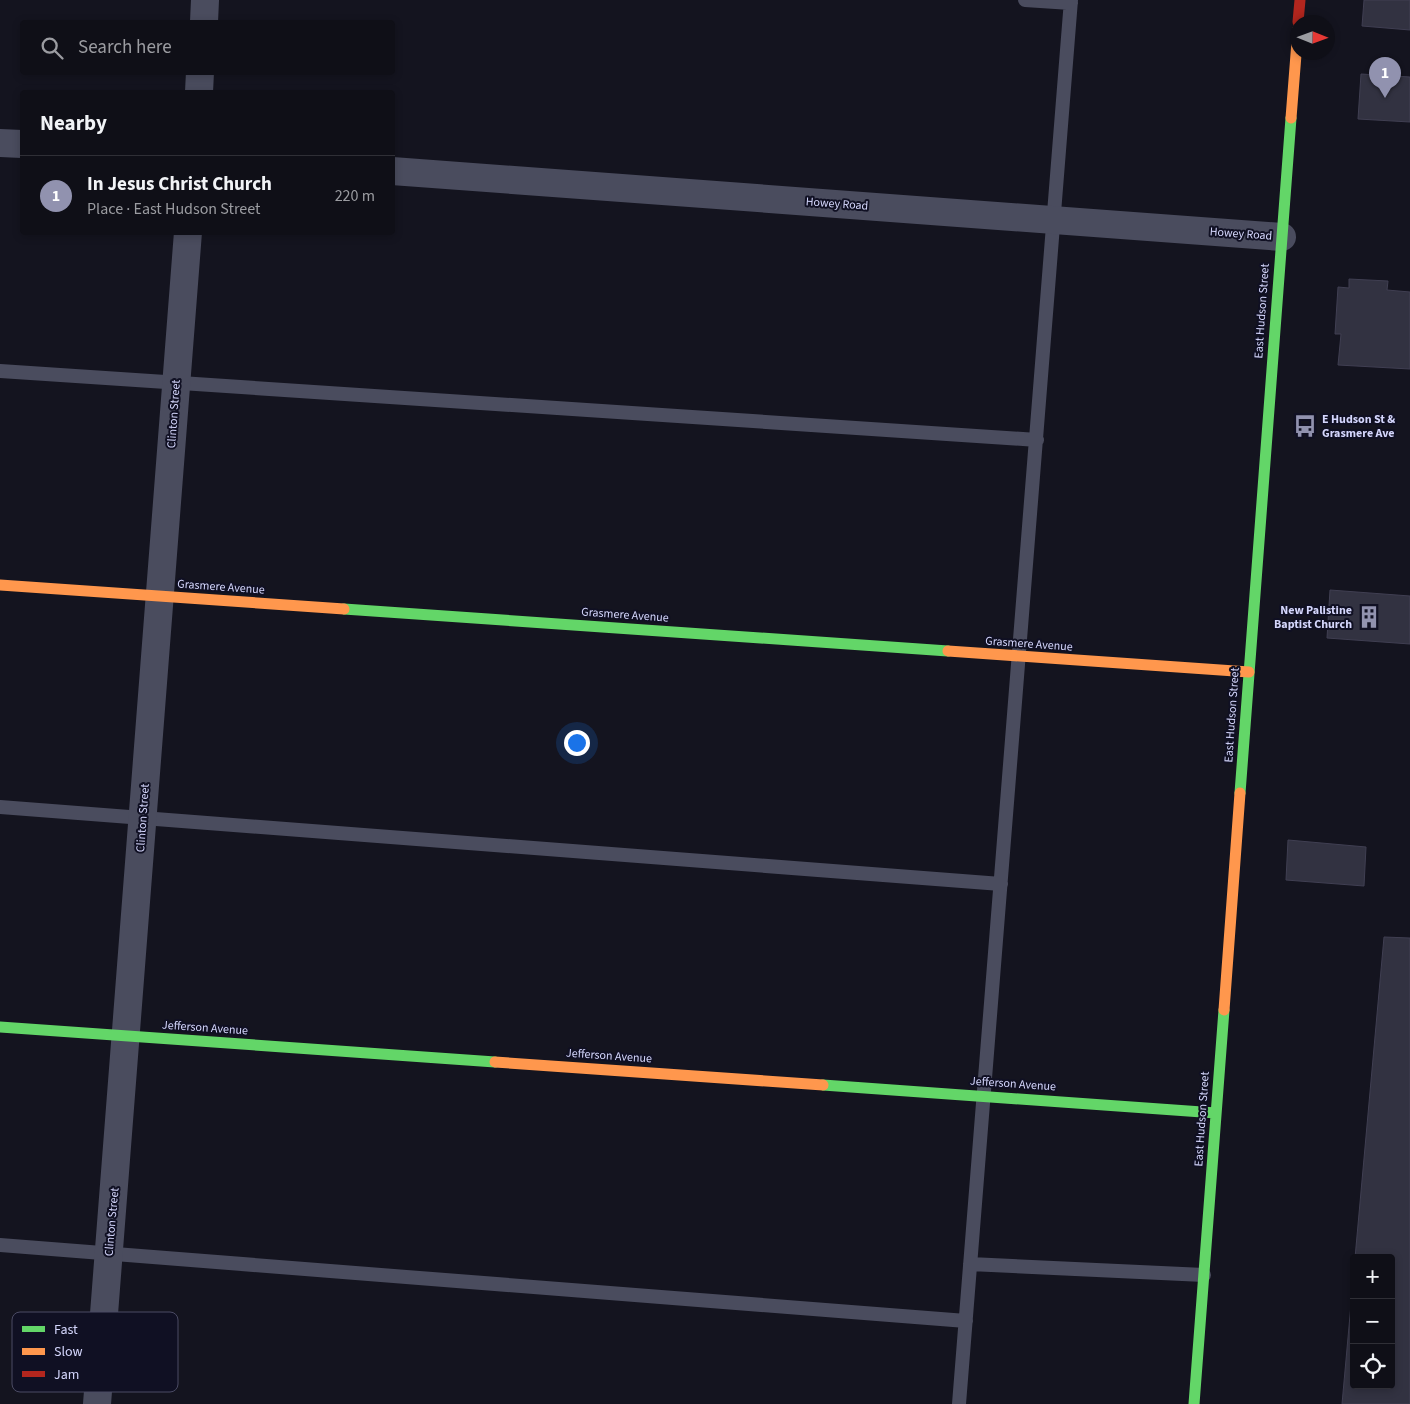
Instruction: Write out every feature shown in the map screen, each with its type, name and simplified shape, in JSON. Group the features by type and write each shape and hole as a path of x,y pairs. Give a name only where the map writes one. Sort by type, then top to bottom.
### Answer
{"street":[{"path":"204,20 205,0"},
{"path":"1299,15 1300,0"},
{"name":"East Hudson Street","path":"1194,1404 1296,60"},
{"path":"199,90 200,75"},
{"path":"0,142 20,144"},
{"name":"Howey Road","path":"395,171 1282,237"},
{"name":"Clinton Street","path":"104,1312 188,235"},
{"name":"Grasmere Avenue","path":"0,585 1249,672"},
{"name":"Jefferson Avenue","path":"0,1027 1216,1113"}],"lane":[{"path":"959,1404 1071,2 1025,0"},
{"path":"0,371 1037,440"},
{"path":"0,807 1001,884"},
{"path":"0,1245 966,1321"},
{"path":"970,1264 1204,1275"}],"building":[{"path":"1364,0 1410,0 1410,30 1362,26"},
{"path":"1361,74 1410,77 1410,122 1358,119"},
{"path":"1349,279 1388,281 1387,290 1410,292 1410,369 1338,365 1341,334 1335,334 1338,287 1349,288"},
{"name":"New Palistine Baptist Church","path":"1330,590 1410,596 1410,644 1327,638"},
{"path":"1288,840 1366,847 1364,886 1286,880"},
{"path":"1384,937 1410,938 1410,1404 1342,1404 1350,1315 1350,1389 1395,1389 1395,1254 1355,1254"}],"traffic: fast":[{"path":"1240,793 1291,118"},
{"path":"344,609 948,651"},
{"path":"1194,1404 1224,1010"},
{"path":"0,1027 495,1062"},
{"path":"823,1085 1216,1113"}],"traffic: slow":[{"path":"1291,118 1296,60"},
{"path":"0,585 344,609"},
{"path":"948,651 1249,672"},
{"path":"1224,1010 1240,793"},
{"path":"495,1062 823,1085"}],"traffic: jam":[{"path":"1299,15 1300,0"}],"place":[{"name":"In Jesus Christ Church","path":"1385,98"},
{"name":"E Hudson St & Grasmere Ave","path":"1305,426"},
{"name":"New Palistine Baptist Church","path":"1369,617"}]}
